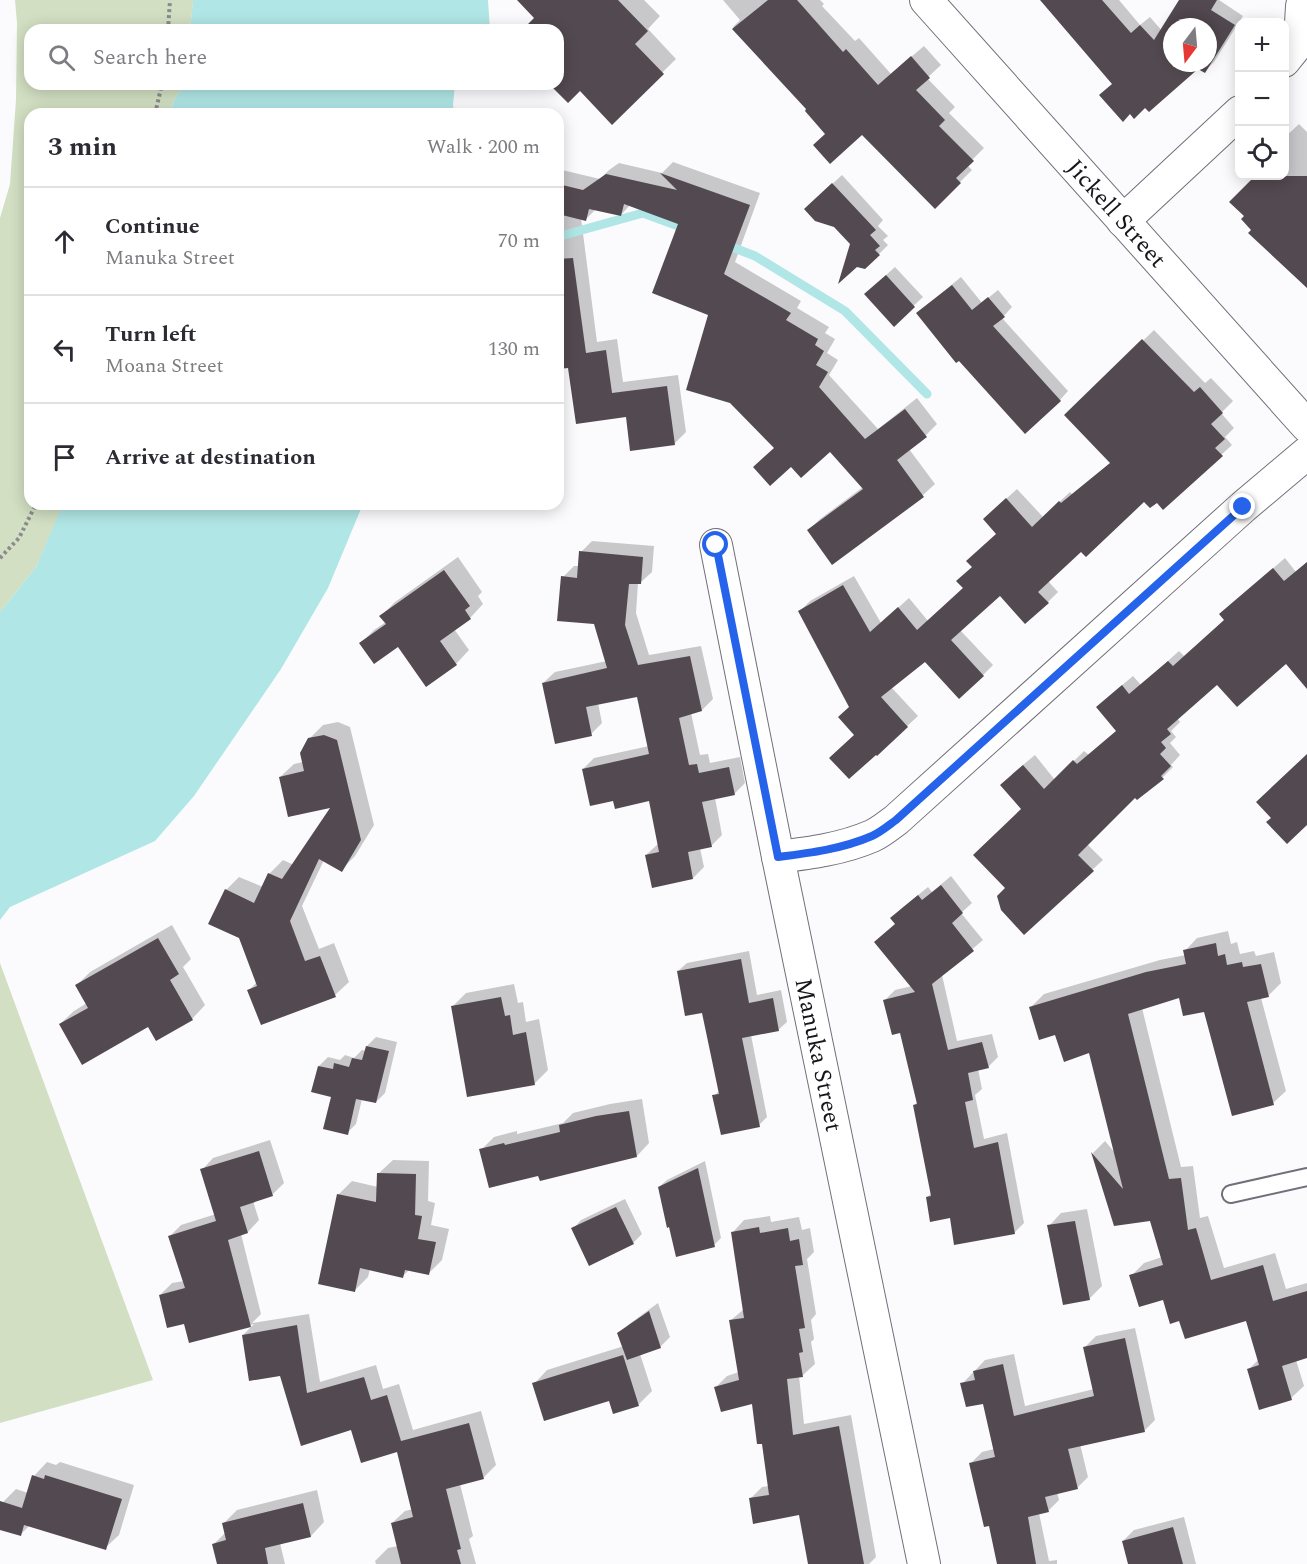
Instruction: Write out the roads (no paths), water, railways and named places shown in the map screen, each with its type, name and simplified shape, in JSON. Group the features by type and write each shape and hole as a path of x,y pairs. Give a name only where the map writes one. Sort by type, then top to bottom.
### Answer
{"street":[{"name":"Jickell Street","path":"926,0 1307,426"},
{"path":"1289,55 1300,41 1302,6"},
{"path":"1123,221 1235,116"},
{"path":"778,857 843,847 874,835 896,820 1243,507 1307,453"},
{"name":"Manuka Street","path":"716,545 924,1564"}],"lane":[{"path":"1231,1194 1307,1177"}],"water":[{"path":"193,0 488,0 490,24 191,24"},
{"path":"181,90 454,90 453,108 171,108"},
{"path":"60,510 360,510 328,588 281,669 194,796 155,841 10,907 0,920 0,612 36,567"}],"waterway":[{"path":"564,235 643,213 689,230"},
{"path":"724,244 755,256 845,311 927,394"}]}
